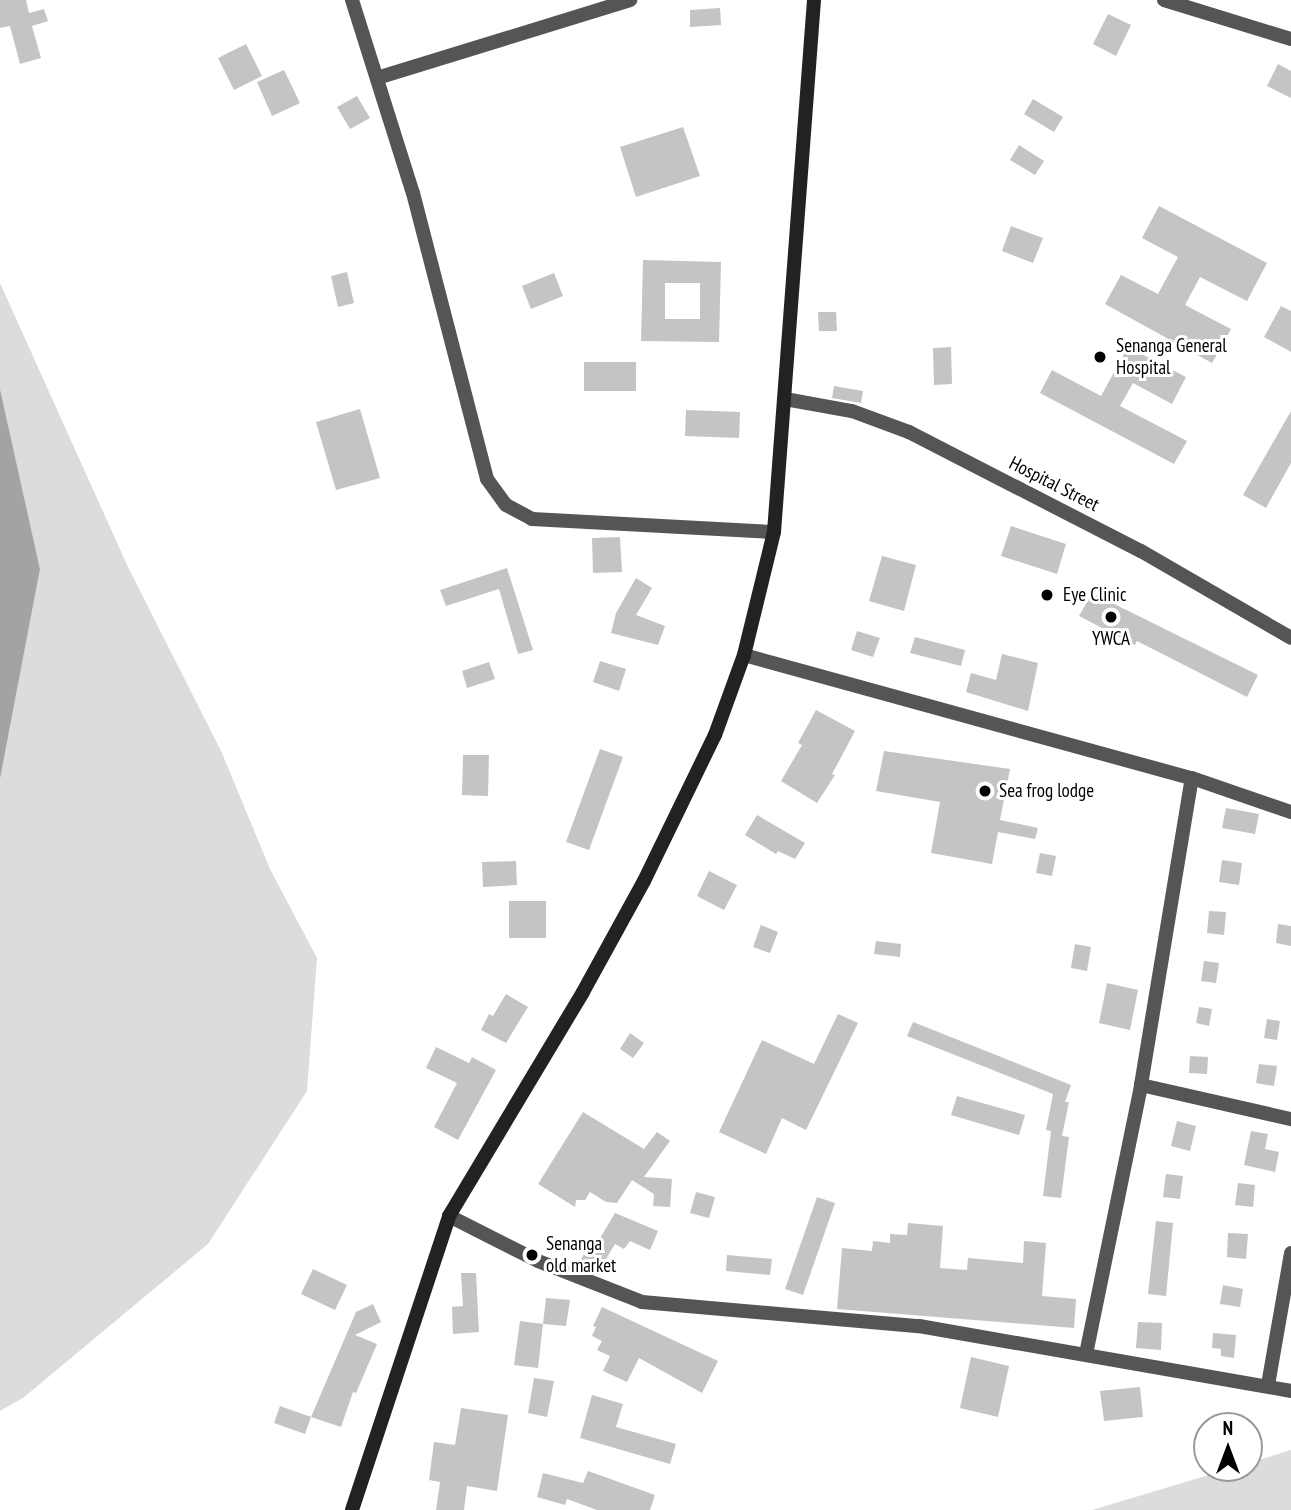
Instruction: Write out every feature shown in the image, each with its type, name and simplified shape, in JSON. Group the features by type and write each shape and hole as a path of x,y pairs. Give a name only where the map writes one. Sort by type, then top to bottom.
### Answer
{"street":[{"path":"352,0 414,193 487,480 506,505 532,519 774,532"},
{"path":"377,78 630,0"},
{"path":"352,1510 450,1216 583,992 644,881 715,735 744,655 774,532 814,0"},
{"path":"1164,0 1291,39"},
{"name":"Hospital Street","path":"785,399 852,411 909,432 1141,551 1291,638"},
{"path":"744,655 1192,778 1291,812"},
{"path":"1086,1354 1141,1085 1192,778"},
{"path":"1141,1085 1291,1119"},
{"path":"450,1216 538,1261 642,1302 919,1326 1291,1391"},
{"path":"1268,1385 1291,1253"}],"shaded area":[{"path":"0,283 128,567 222,753 270,869 317,958 307,1091 208,1244 23,1398 0,1411 0,779 40,569 0,389"},
{"path":"0,389 40,569 0,779"},
{"path":"1291,1450 1291,1510 1092,1510 1193,1480 1193,1482 1263,1482 1263,1459"}],"building":[{"path":"0,0 26,0 29,13 44,9 48,21 32,26 41,58 20,64 10,26 0,28"},
{"path":"720,8 721,25 690,27 690,10"},
{"path":"1108,14 1131,25 1116,56 1093,44"},
{"path":"246,44 262,76 234,90 218,58"},
{"path":"1278,64 1291,71 1291,98 1267,86"},
{"path":"284,70 300,103 272,116 257,82"},
{"path":"357,96 370,118 350,129 337,107"},
{"path":"1033,99 1063,117 1054,132 1024,114"},
{"path":"683,127 700,176 636,197 620,147"},
{"path":"1019,145 1044,161 1035,175 1010,160"},
{"path":"1159,206 1267,263 1247,301 1200,277 1185,305 1231,329 1212,363 1105,304 1121,275 1158,294 1178,257 1142,238"},
{"path":"1011,226 1043,238 1033,263 1002,251"},
{"path":"643,260 721,262 719,342 641,341","holes":["665,283 700,283 700,319 665,319"]},
{"path":"347,272 354,303 338,307 331,276"},
{"path":"554,273 563,296 531,309 522,286"},
{"path":"1281,306 1291,311 1291,352 1264,337"},
{"path":"818,312 836,312 837,331 819,331"},
{"path":"951,347 952,384 934,385 933,348"},
{"path":"1128,347 1186,377 1172,404 1133,383 1120,406 1187,441 1174,464 1040,393 1052,370 1101,396"},
{"path":"584,362 636,362 636,391 584,391"},
{"path":"834,386 863,391 861,403 832,398"},
{"path":"360,409 380,478 336,490 316,422"},
{"path":"686,410 740,412 739,438 685,436"},
{"path":"1291,411 1291,463 1266,508 1243,495"},
{"path":"1011,526 1066,544 1057,574 1001,556"},
{"path":"620,537 622,572 593,573 592,538"},
{"path":"882,556 916,565 904,611 869,601"},
{"path":"507,568 533,650 518,654 499,589 446,606 440,590"},
{"path":"636,578 652,588 636,615 665,626 658,645 611,633 616,613"},
{"path":"1092,593 1258,675 1247,697 1137,641 1135,645 1079,616"},
{"path":"857,631 880,638 873,657 851,650"},
{"path":"915,637 965,650 961,666 910,653"},
{"path":"1002,654 1038,663 1028,711 966,692 971,673 996,680"},
{"path":"600,661 626,669 619,691 593,682"},
{"path":"489,662 495,679 467,688 462,671"},
{"path":"816,710 855,731 832,774 835,775 817,803 781,781 802,745 798,743"},
{"path":"600,749 623,757 589,850 566,842"},
{"path":"884,751 1010,769 1000,820 1038,828 1035,839 998,832 992,864 931,853 940,802 876,791"},
{"path":"463,755 489,755 488,796 462,795"},
{"path":"1226,808 1259,814 1255,834 1222,828"},
{"path":"757,815 805,843 795,859 778,851 776,854 745,835"},
{"path":"1040,853 1056,856 1052,876 1036,873"},
{"path":"1222,860 1242,863 1239,885 1219,882"},
{"path":"516,861 517,885 483,887 482,862"},
{"path":"709,871 737,885 724,910 697,896"},
{"path":"509,901 546,901 546,938 509,938"},
{"path":"1209,911 1226,912 1224,935 1207,933"},
{"path":"1278,924 1291,926 1291,946 1276,943"},
{"path":"761,925 778,932 770,953 753,947"},
{"path":"876,941 901,944 900,957 874,954"},
{"path":"1075,944 1091,947 1087,971 1071,968"},
{"path":"1204,961 1219,963 1216,983 1201,981"},
{"path":"1107,983 1138,990 1130,1030 1099,1023"},
{"path":"506,994 528,1007 506,1043 481,1030 489,1014 493,1016"},
{"path":"1199,1007 1212,1009 1209,1026 1196,1023"},
{"path":"838,1014 858,1023 806,1130 782,1118 766,1154 719,1132 762,1040 814,1064"},
{"path":"1267,1019 1280,1021 1277,1040 1264,1038"},
{"path":"913,1022 1071,1085 1065,1102 1069,1102 1062,1136 1069,1137 1061,1198 1043,1196 1051,1131 1046,1130 1053,1094 907,1036"},
{"path":"630,1033 644,1043 633,1058 620,1049"},
{"path":"436,1047 469,1063 472,1057 496,1070 458,1140 434,1127 457,1083 426,1068"},
{"path":"1190,1056 1208,1057 1207,1074 1189,1073"},
{"path":"1259,1064 1277,1066 1274,1086 1256,1083"},
{"path":"957,1096 1025,1115 1019,1135 951,1115"},
{"path":"583,1112 644,1149 657,1132 670,1141 644,1177 672,1179 670,1207 653,1206 654,1194 632,1180 617,1203 606,1202 590,1192 585,1200 576,1200 575,1207 538,1184"},
{"path":"1177,1121 1196,1126 1190,1151 1171,1146"},
{"path":"1251,1131 1268,1134 1265,1149 1279,1152 1275,1172 1244,1165"},
{"path":"1166,1174 1183,1176 1180,1199 1163,1197"},
{"path":"1238,1183 1255,1185 1253,1207 1235,1205"},
{"path":"696,1192 715,1197 709,1218 690,1213"},
{"path":"817,1197 835,1203 803,1295 785,1289"},
{"path":"615,1213 658,1231 650,1250 630,1241 624,1249 615,1244 597,1274 577,1266 594,1237 599,1240"},
{"path":"1156,1221 1173,1223 1166,1296 1148,1294"},
{"path":"908,1223 943,1226 940,1268 967,1270 968,1258 1023,1263 1024,1241 1046,1243 1042,1296 1076,1299 1074,1328 837,1309 842,1248 872,1251 873,1241 890,1243 890,1234 907,1235"},
{"path":"1228,1233 1248,1234 1246,1259 1227,1257"},
{"path":"727,1255 772,1259 770,1275 726,1271"},
{"path":"313,1269 347,1285 335,1310 301,1294"},
{"path":"461,1273 476,1273 479,1332 453,1334 452,1307 463,1306"},
{"path":"1223,1285 1243,1289 1240,1307 1220,1304"},
{"path":"546,1298 570,1300 566,1326 543,1324"},
{"path":"373,1304 381,1322 355,1335 377,1344 356,1393 353,1392 341,1427 311,1417 356,1312"},
{"path":"602,1307 718,1361 702,1393 639,1358 627,1382 603,1371 610,1356 597,1350 602,1341 592,1336 596,1327 593,1326"},
{"path":"520,1321 543,1324 538,1368 514,1365"},
{"path":"1138,1322 1162,1323 1161,1350 1136,1348"},
{"path":"1213,1333 1236,1335 1234,1358 1221,1356 1221,1349 1212,1348"},
{"path":"971,1357 1009,1366 998,1417 960,1408"},
{"path":"534,1378 554,1381 547,1417 528,1413"},
{"path":"1140,1387 1143,1417 1104,1421 1100,1391"},
{"path":"592,1395 623,1404 616,1427 676,1444 670,1464 580,1438"},
{"path":"280,1406 311,1417 305,1434 274,1423"},
{"path":"461,1408 508,1415 497,1491 467,1486 464,1510 436,1510 440,1482 429,1480 434,1442 455,1445"},
{"path":"588,1471 655,1495 650,1510 597,1510 567,1499 565,1505 537,1497 543,1473 583,1483"}],"place":[{"name":"Senanga General Hospital","path":"1100,357"},
{"name":"Eye Clinic","path":"1047,595"},
{"name":"YWCA","path":"1111,617"},
{"name":"Sea frog lodge","path":"985,791"},
{"name":"Senanga old market","path":"532,1255"}]}
